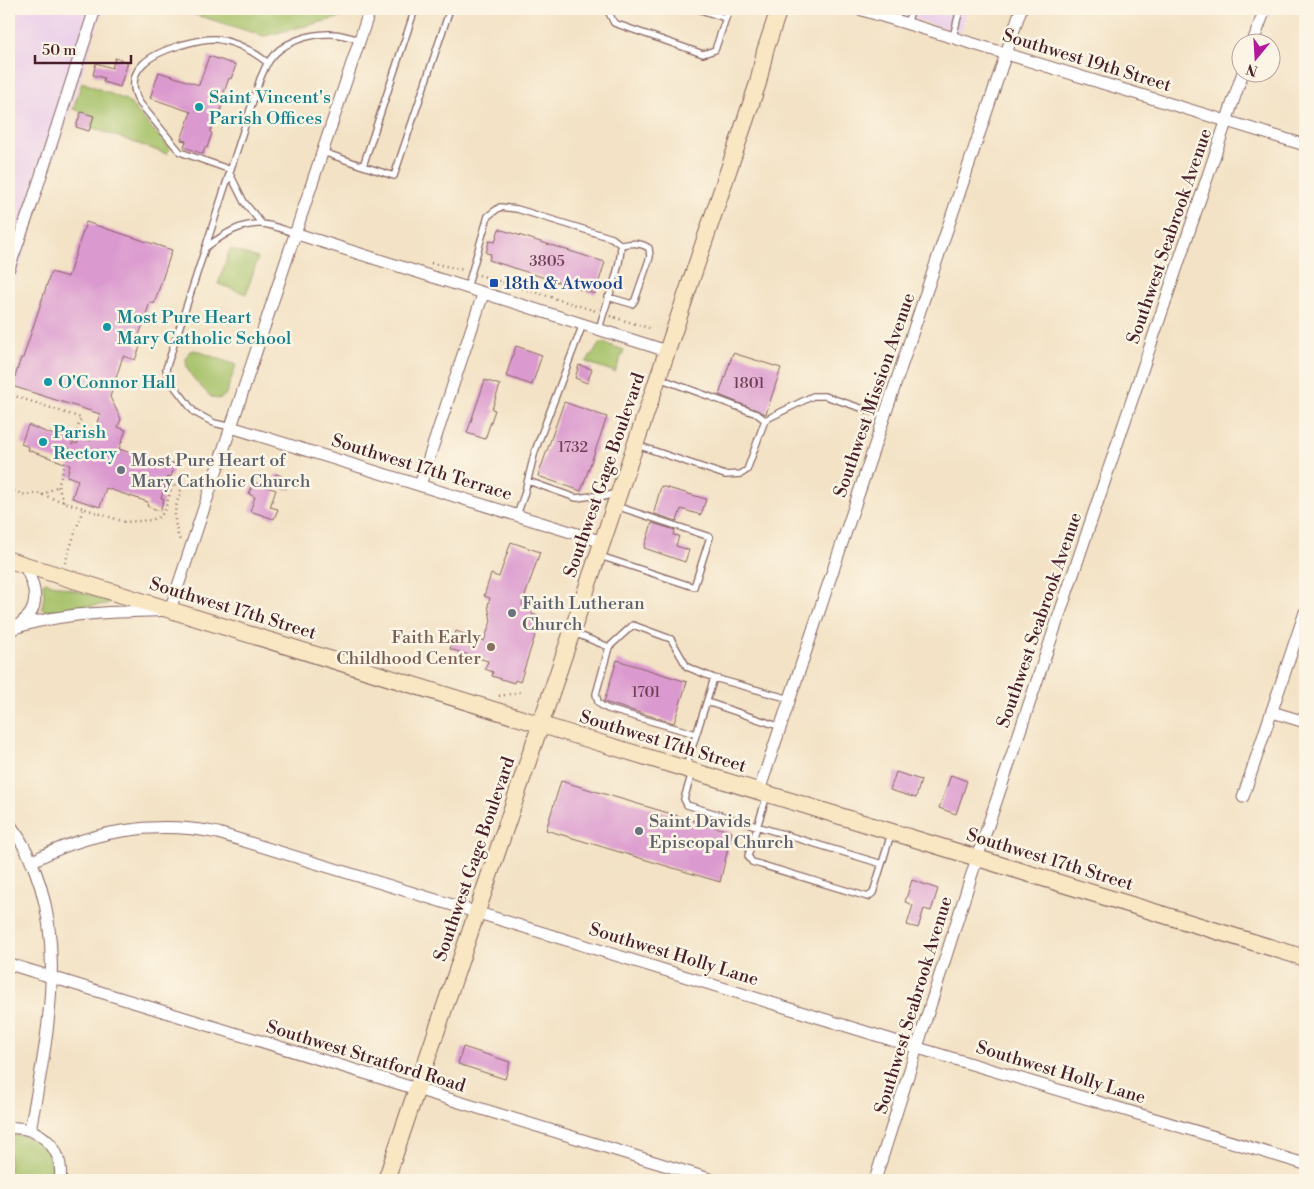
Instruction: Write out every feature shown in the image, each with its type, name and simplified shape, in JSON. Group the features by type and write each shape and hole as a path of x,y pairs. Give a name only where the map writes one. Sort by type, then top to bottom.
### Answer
{"main road":[{"name":"Southwest Gage Boulevard","path":"386,1180 758,83 765,51 779,9"},
{"name":"Southwest 17th Street","path":"16,563 1305,958"}],"street":[{"path":"9,268 32,203 94,9"},
{"path":"13,628 79,615 170,610 370,9"},
{"name":"Southwest 19th Street","path":"859,9 1305,146"},
{"name":"Southwest Mission Avenue","path":"763,793 790,699 1021,9"},
{"path":"1256,32 1264,9"},
{"name":"Southwest Seabrook Avenue","path":"875,1180 977,858 1240,82"},
{"path":"294,233 483,294 667,350"},
{"path":"420,485 483,294"},
{"name":"Southwest 17th Terrace","path":"231,427 517,515 600,548"},
{"path":"13,628 30,613 34,597 31,577 16,563"},
{"path":"1243,798 1305,612"},
{"path":"1272,712 1305,722"},
{"path":"9,823 19,836 31,862 40,884 48,916 51,976 46,1044 30,1130"},
{"name":"Southwest Holly Lane","path":"31,862 57,849 114,832 146,828 204,830 238,838 918,1048 1305,1164"},
{"name":"Southwest Stratford Road","path":"9,964 713,1180"},
{"path":"9,1128 17,1127 30,1130 42,1136 52,1145 58,1156 61,1169 60,1180"}],"lane":[{"path":"362,166 415,9"},
{"path":"322,152 394,176 450,9"},
{"path":"609,9 608,11 614,23 703,54 715,50 728,9"},
{"path":"698,9 726,18"},
{"path":"907,23 912,9"},
{"path":"953,37 960,9"},
{"path":"231,427 222,426 194,412 168,378 166,369 260,78 276,53 288,45 312,36 334,34 360,40"},
{"path":"262,224 244,202 231,172 180,152 138,102 133,86 140,67 147,58 161,51 205,39 217,39 241,46 256,53 268,63"},
{"path":"466,288 488,216 500,207 516,209 612,238 621,245 633,243 649,248 650,257 632,304 608,297"},
{"path":"205,248 225,234 241,226 262,224 294,233"},
{"path":"599,330 602,313 621,256 621,245"},
{"path":"517,515 535,451 582,324"},
{"path":"658,378 757,414 765,420"},
{"path":"636,444 725,475 741,474 747,470 765,420 813,396 825,396 885,416"},
{"path":"528,481 576,498 592,496 617,499 710,537 694,587 600,548"},
{"path":"696,734 602,706 598,702 596,694 609,647 633,625 671,639 687,667 714,678 790,699"},
{"path":"572,632 609,647"},
{"path":"714,678 696,734 684,799 687,805 882,864"},
{"path":"706,702 781,727"},
{"path":"763,793 757,826 748,856 752,862 868,897 874,893 892,832"}],"path":[{"path":"801,13 807,14"},
{"path":"427,262 470,272 650,328"},
{"path":"12,395 81,418 58,486 64,503"},
{"path":"166,482 182,487 174,509 174,524 181,544"},
{"path":"9,490 26,495 33,493 42,495 121,522 155,520 164,512 173,484"},
{"path":"42,495 58,486"},
{"path":"57,562 65,565 83,509"}],"shaded area":[{"path":"9,9 103,9 9,300"},
{"path":"882,9 968,9 961,33"}],"green space":[{"path":"177,9 352,9 350,15 264,36"},
{"path":"82,82 128,101 170,149 167,154 90,127 94,116 73,109"},
{"path":"230,249 258,258 246,294 218,284"},
{"path":"601,342 624,350 615,372 586,362"},
{"path":"195,350 236,365 226,394 222,397 216,399 210,396 191,375 186,363 190,351"},
{"path":"45,582 110,602 107,604 45,612 42,609 43,584"},
{"path":"17,1135 34,1140 46,1149 52,1163 53,1180 9,1180 9,1136"}],"building":[{"name":"Saint Vincent's Parish Offices","path":"209,56 236,65 231,79 229,78 221,101 223,102 220,112 217,112 207,148 205,147 203,154 184,147 186,141 181,140 191,112 150,98 159,72 199,85"},
{"path":"115,58 128,62 120,87 103,82 104,78 93,75 96,63 112,68"},
{"path":"81,112 94,116 89,131 76,127"},
{"path":"86,222 172,250 154,304 150,302 136,345 140,347 135,360 123,356 110,397 121,419 118,427 126,430 119,449 161,463 162,460 175,464 171,477 168,476 161,498 164,499 160,511 147,506 148,502 106,488 100,507 72,498 78,480 67,476 70,465 28,450 29,447 21,444 28,425 77,444 80,437 91,441 100,414 12,386 51,272 68,277"},
{"path":"499,229 605,262 595,294 489,260 491,254 486,253 489,241 495,242"},
{"path":"516,346 542,355 532,385 506,376"},
{"path":"733,353 781,368 766,414 719,395"},
{"path":"579,365 592,369 587,383 575,378"},
{"path":"485,380 500,385 492,409 495,410 485,439 467,433"},
{"path":"564,402 607,417 581,491 538,476"},
{"path":"276,474 290,479 286,489 272,484"},
{"path":"253,482 276,490 270,507 278,509 274,519 250,511 255,497 249,494"},
{"path":"661,486 706,499 701,515 681,509 677,521 655,514"},
{"path":"652,523 675,530 673,535 679,536 676,546 689,550 685,562 644,548"},
{"name":"Faith Lutheran Church","path":"511,542 540,552 522,605 529,604 532,614 538,616 537,620 540,620 520,682 515,680 514,683 492,676 493,672 485,669 488,661 450,649 456,631 484,641 491,621 488,605 490,598 484,596 491,574 499,577"},
{"path":"617,660 687,682 674,723 604,702"},
{"path":"896,772 921,780 916,798 890,790"},
{"path":"951,775 967,781 956,814 939,808"},
{"name":"Saint Davids Episcopal Church","path":"561,781 732,832 720,882 546,830"},
{"path":"912,880 938,889 931,911 924,909 918,928 907,925 913,905 905,902"},
{"path":"463,1047 510,1062 505,1079 458,1064"}],"place":[{"name":"Saint Vincent's Parish Offices","path":"199,107"},
{"name":"18th & Atwood","path":"494,283"},
{"name":"Most Pure Heart Mary Catholic School","path":"107,327"},
{"name":"O'Connor Hall","path":"48,382"},
{"name":"Parish Rectory","path":"43,442"},
{"name":"Most Pure Heart of Mary Catholic Church","path":"121,470"},
{"name":"Faith Lutheran Church","path":"512,613"},
{"name":"Faith Early Childhood Center","path":"491,647"},
{"name":"Saint Davids Episcopal Church","path":"639,831"}]}
